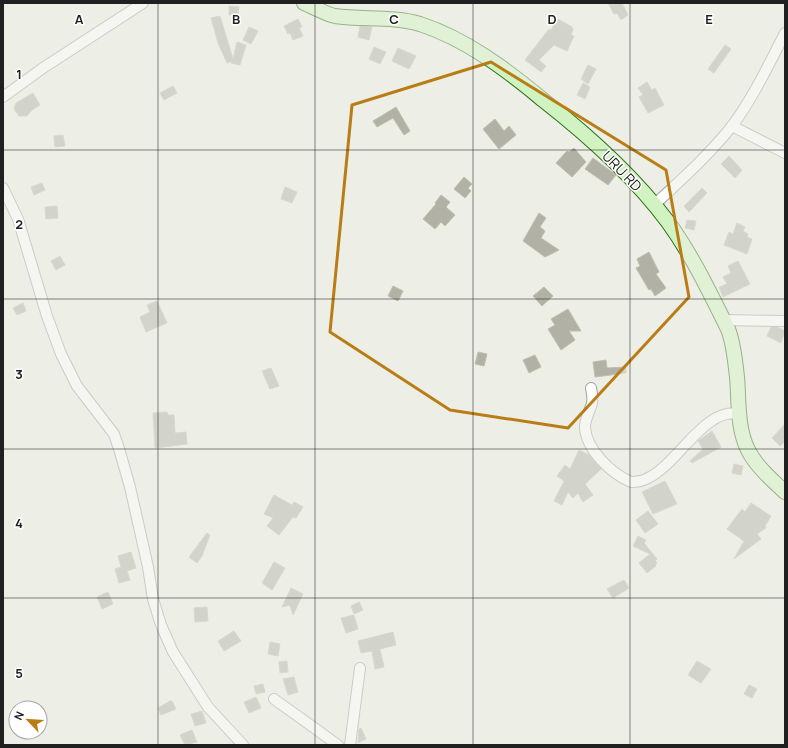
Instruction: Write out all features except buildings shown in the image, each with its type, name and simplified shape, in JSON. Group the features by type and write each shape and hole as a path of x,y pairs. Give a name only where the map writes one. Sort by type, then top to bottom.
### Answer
{"street":[{"path":"3,97 43,68 144,3"},
{"name":"URU RD","path":"304,3 333,15 363,19 396,19 421,24 463,43 508,71 560,113 618,164 654,204 669,224 723,320 729,332 735,357 741,427 749,451 785,492"},
{"path":"654,204 688,174 732,126 765,73 785,33"},
{"path":"732,126 785,153"},
{"path":"3,188 18,219 47,316 61,354 77,386 114,434 130,486 148,567 153,598 161,625 179,663 208,707 243,745"},
{"path":"723,320 785,321"},
{"path":"591,388 592,402 585,426 587,436 594,450 613,471 631,482 642,481 658,472 715,417 730,412 740,414"},
{"path":"350,745 360,668"},
{"path":"274,699 338,745"}],"highlighted area":[{"path":"491,62 666,170 689,297 568,428 450,410 330,332 352,105"}]}
